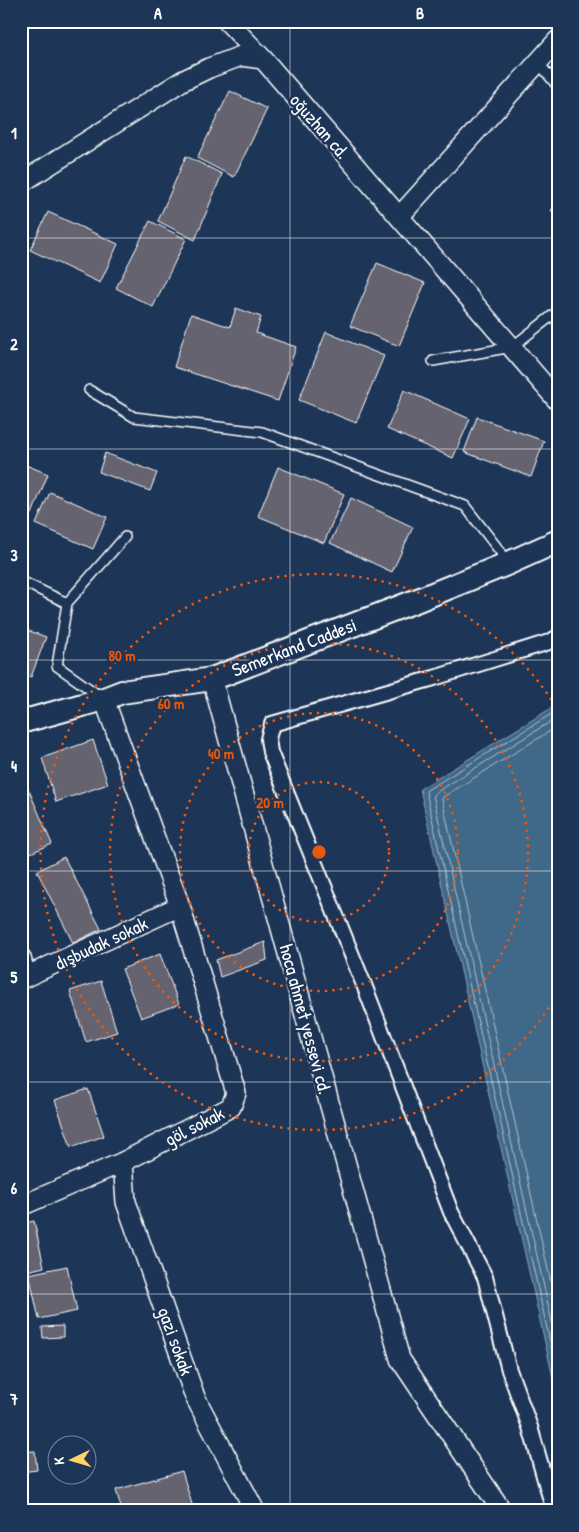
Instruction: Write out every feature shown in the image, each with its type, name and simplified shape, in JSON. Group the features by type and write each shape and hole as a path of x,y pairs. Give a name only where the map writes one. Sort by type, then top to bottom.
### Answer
{"street":[{"name":"oğuzhan cd.","path":"227,21 263,59 558,401"},
{"path":"399,217 558,40"},
{"path":"21,183 182,81 241,56 263,59"},
{"name":"Semerkand Caddesi","path":"21,722 122,692 212,679 418,600 558,541"},
{"path":"554,1511 530,1427 510,1370 485,1277 452,1212 366,990 270,752 268,739 272,724 434,678 549,642 558,637"},
{"name":"hoca ahmet yessevi cd.","path":"212,679 400,1359 502,1511"},
{"name":"göl sokak","path":"21,1206 122,1162 230,1107 236,1093 180,906 104,698"},
{"name":"dışbudak sokak","path":"24,978 180,906"},
{"path":"21,958 24,978"},
{"name":"gazi sokak","path":"122,1162 126,1202 195,1397 255,1511"}],"lane":[{"path":"538,62 558,87"},
{"path":"433,361 512,347 558,311"},
{"path":"89,390 134,417 262,432 465,506 509,563"},
{"path":"104,698 57,666 67,603 125,537"},
{"path":"21,581 67,603"}],"water":[{"path":"558,704 558,1400 420,789"}],"building":[{"path":"230,91 267,109 234,177 197,158"},
{"path":"186,156 222,174 195,240 158,221"},
{"path":"558,204 558,218 551,210"},
{"path":"48,212 118,244 100,283 30,250"},
{"path":"150,221 186,239 153,307 116,288"},
{"path":"377,263 425,283 399,346 350,326"},
{"path":"236,308 261,317 256,333 296,347 278,401 174,367 191,314 230,327"},
{"path":"326,332 384,356 356,423 299,400"},
{"path":"404,390 470,419 453,458 387,429"},
{"path":"477,417 544,441 531,477 464,452"},
{"path":"105,453 157,473 150,491 99,472"},
{"path":"21,463 48,474 32,514 21,510"},
{"path":"278,467 344,494 324,543 258,516"},
{"path":"50,492 107,517 93,549 36,524"},
{"path":"351,498 413,527 392,572 330,543"},
{"path":"21,628 46,637 31,677 21,673"},
{"path":"93,740 108,784 56,802 42,758"},
{"path":"21,772 52,844 21,857"},
{"path":"64,857 101,929 73,943 37,871"},
{"path":"265,942 267,960 220,977 216,960"},
{"path":"160,954 179,1004 141,1018 122,969"},
{"path":"101,981 117,1032 86,1042 70,991"},
{"path":"88,1089 104,1136 71,1147 55,1100"},
{"path":"34,1221 44,1267 23,1272 21,1265 21,1224"},
{"path":"67,1266 77,1311 39,1319 29,1274"},
{"path":"63,1326 63,1337 43,1338 42,1327"},
{"path":"35,1451 37,1470 21,1472 21,1452"},
{"path":"182,1471 194,1511 122,1511 116,1490"}]}
